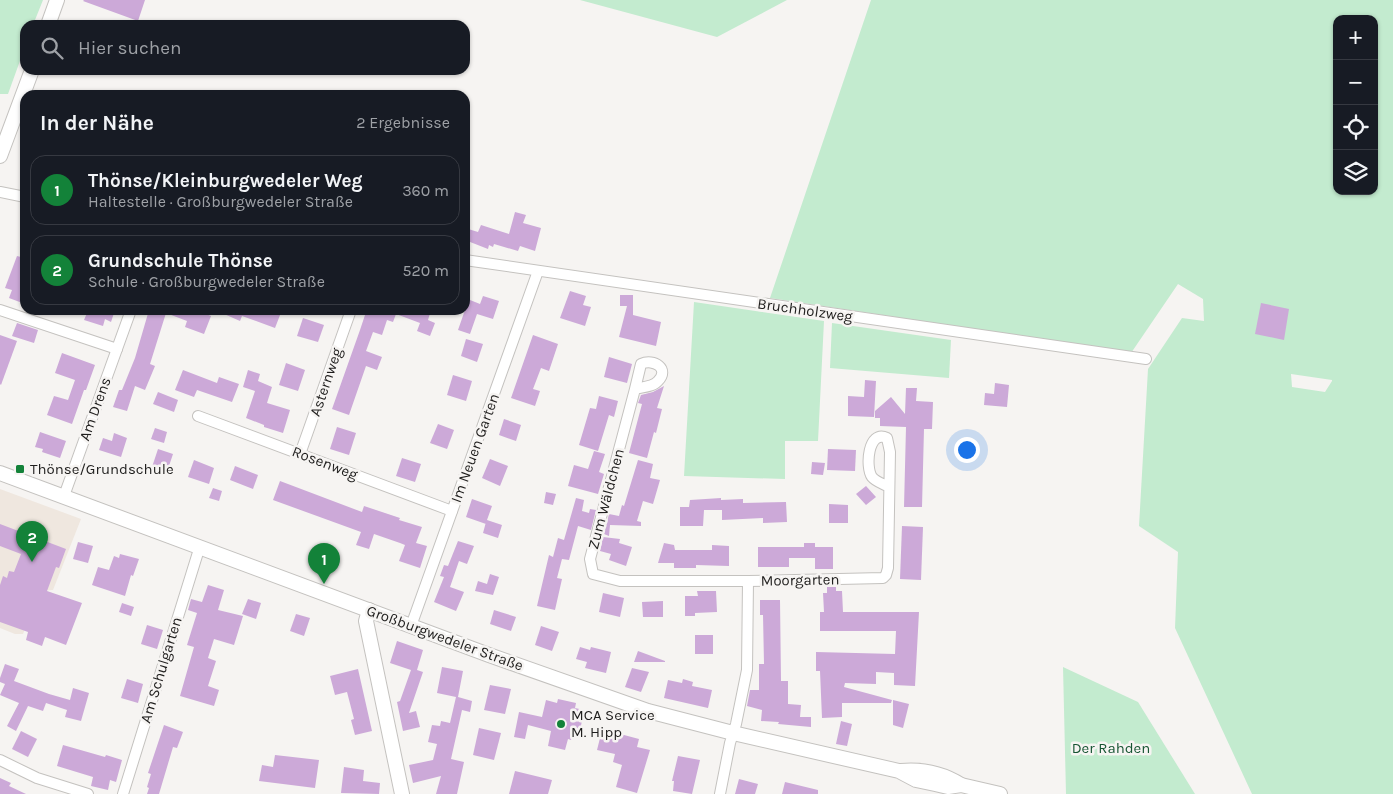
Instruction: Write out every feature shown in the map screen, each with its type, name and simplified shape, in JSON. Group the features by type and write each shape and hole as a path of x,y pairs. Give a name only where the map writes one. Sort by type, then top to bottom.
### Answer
{"street":[{"path":"50,20 57,0"},
{"path":"25,90 30,75"},
{"path":"0,156 20,102"},
{"path":"0,192 20,196"},
{"name":"Bruchholzweg","path":"470,261 1146,359"},
{"name":"Im Neuen Garten","path":"411,626 538,271"},
{"path":"1,312 117,349"},
{"name":"Am Drens","path":"64,496 129,315"},
{"name":"Asternweg","path":"300,454 349,315"},
{"name":"Zum Wäldchen","path":"635,389 590,559 593,574 620,581 748,581"},
{"name":"Rosenweg","path":"198,416 452,511"},
{"name":"Großburgwedeler Straße","path":"0,472 545,676 648,711 733,734 900,771 916,769 933,773 948,777 961,785 1000,794"},
{"name":"Moorgarten","path":"720,794 747,670 748,581 883,578 888,568 889,487"},
{"name":"Am Schulgarten","path":"123,794 200,546"},
{"path":"369,610 366,621 402,794"},
{"path":"0,760 37,778 88,794"}],"shaded area":[{"path":"0,489 81,519 53,590 40,591 23,634 15,634 0,628"}],"green space":[{"path":"0,0 43,0 35,20 20,20 20,61 8,94 0,94"},
{"path":"580,0 787,0 717,37"},
{"path":"871,0 1393,0 1393,794 1252,794 1175,628 1178,552 1139,526 1148,369 1182,318 1204,321 1203,299 1178,284 1129,356 955,326 770,298","holes":["1291,374 1332,380 1325,392 1292,387"]},
{"path":"694,302 824,321 818,441 785,441 785,479 684,476"},
{"path":"832,323 951,340 949,378 830,368"},
{"name":"Der Rahden","path":"1063,667 1138,702 1195,794 1066,794"}],"building":[{"path":"84,0 145,0 138,20"},
{"path":"515,212 526,215 523,223 541,228 535,251 520,246 518,251 494,244 493,247 489,245 488,249 470,242 470,230 478,232 481,225 509,234"},
{"path":"17,256 20,257 20,302 9,298 12,290 5,288"},
{"path":"570,291 586,296 583,305 591,307 585,326 560,318"},
{"path":"620,295 633,295 633,315 661,322 656,346 619,337 627,306 620,306"},
{"path":"483,296 499,301 493,319 477,314 470,334 458,330 463,315 470,315 470,300 480,304"},
{"path":"1261,303 1289,309 1284,340 1255,334"},
{"path":"86,315 113,315 111,322 105,319 103,326 84,320"},
{"path":"148,315 165,315 150,364 155,366 145,390 135,386 127,411 113,407 119,390 122,390 135,358"},
{"path":"171,315 211,316 204,334 185,327 187,321"},
{"path":"226,315 280,315 275,328 242,316 240,321"},
{"path":"365,315 396,315 393,322 387,320 382,335 373,332 366,351 382,357 377,370 366,366 349,415 332,409"},
{"path":"399,315 430,315 428,320 435,323 430,336 417,331 420,323"},
{"path":"303,318 324,325 318,342 297,336"},
{"path":"17,323 38,330 34,343 12,336"},
{"path":"0,335 17,341 1,385 0,384"},
{"path":"533,335 558,344 549,371 541,368 533,389 540,391 535,406 511,398"},
{"path":"466,339 483,344 477,362 461,356"},
{"path":"62,353 95,365 72,424 47,415 54,396 68,400 75,380 55,373"},
{"path":"609,357 632,364 627,383 604,377"},
{"path":"286,363 305,370 298,391 279,385"},
{"path":"183,370 217,383 219,377 239,384 232,402 197,390 194,397 175,390"},
{"path":"248,370 260,374 258,381 272,387 267,403 290,410 283,433 264,427 264,425 246,418 255,391 243,387"},
{"path":"453,375 472,381 466,401 447,395"},
{"path":"865,380 876,381 874,417 848,416 848,396 864,397"},
{"path":"995,383 1009,385 1007,407 984,405 985,393 994,394"},
{"path":"664,386 657,408 662,409 647,458 629,453 642,404 638,403 641,395 653,392"},
{"path":"906,388 917,388 916,401 933,402 932,429 924,429 922,507 904,507 906,427 880,426 880,418 875,418 875,411 891,397 905,414"},
{"path":"158,392 178,400 174,412 153,404"},
{"path":"599,396 618,401 614,417 609,415 598,451 579,445 590,408 596,409"},
{"path":"504,419 521,425 516,441 499,435"},
{"path":"438,424 454,430 447,449 430,443"},
{"path":"337,427 356,433 349,455 330,449"},
{"path":"155,428 167,432 164,443 151,439"},
{"path":"40,432 66,441 60,458 42,452 43,449 35,447"},
{"path":"114,433 127,438 121,457 99,450 103,438 112,441"},
{"path":"158,449 173,454 167,472 152,467"},
{"path":"828,449 856,450 855,471 827,470"},
{"path":"594,451 605,454 599,472 604,474 598,494 568,486 574,465 588,469"},
{"path":"402,458 421,464 415,482 396,476"},
{"path":"490,459 508,466 500,486 482,478"},
{"path":"194,460 214,468 209,484 188,477"},
{"path":"638,460 653,464 650,478 660,480 653,504 643,501 637,521 641,522 641,526 610,525 609,536 604,534 609,514 619,516 622,505 624,506"},
{"path":"812,462 825,463 823,475 811,474"},
{"path":"235,466 258,475 253,489 230,480"},
{"path":"280,481 362,512 364,506 422,527 416,543 427,546 420,568 399,561 405,545 374,534 369,549 356,545 361,532 273,500"},
{"path":"866,486 876,497 866,505 856,494"},
{"path":"213,488 222,491 219,501 209,498"},
{"path":"546,492 556,494 553,505 544,503"},
{"path":"576,498 584,500 582,511 589,513 590,509 596,510 591,530 578,526 569,560 562,559 557,578 562,579 555,610 537,606 549,555 553,557 558,538 564,540"},
{"path":"721,498 721,500 743,499 743,503 786,502 787,522 763,523 763,518 722,520 722,510 704,510 703,526 680,526 680,507 689,507 690,500"},
{"path":"472,499 492,506 487,520 502,525 498,538 483,533 486,524 466,517"},
{"path":"829,504 848,505 848,523 829,523"},
{"path":"0,524 66,549 59,568 56,567 47,591 82,603 66,645 45,637 42,646 26,640 28,632 0,622 0,585 3,576 7,578 9,571 14,572 21,554 0,546"},
{"path":"902,526 923,527 921,580 900,579"},
{"path":"603,537 620,539 619,543 632,547 626,566 609,560 611,554 600,551"},
{"path":"458,541 474,546 467,564 459,561 450,587 464,592 456,611 434,602 444,577 440,576 444,565 448,566"},
{"path":"78,542 93,546 88,563 73,559"},
{"path":"664,543 674,545 675,550 712,550 712,545 729,546 729,566 696,565 696,568 674,568 674,563 658,563"},
{"path":"804,543 815,543 815,547 833,547 833,569 815,569 815,558 789,558 789,567 758,567 758,547 804,547"},
{"path":"120,554 139,559 133,576 131,575 125,596 92,585 98,567 109,570 114,556 119,558"},
{"path":"490,574 499,577 493,595 475,591 478,581 487,584"},
{"path":"208,585 224,590 218,610 243,616 234,645 214,639 208,658 216,661 208,686 219,690 214,706 180,696 194,647 187,645 197,613 188,610 191,599 202,602"},
{"path":"827,587 836,587 836,591 842,591 843,612 919,612 915,686 894,685 894,673 876,672 876,684 845,683 844,687 892,700 891,703 842,703 842,717 822,718 820,671 816,671 816,652 895,654 896,631 820,631 820,612 824,612 823,593 827,593"},
{"path":"697,591 716,591 717,612 695,613 695,616 685,616 685,596 698,596"},
{"path":"603,593 624,598 620,617 599,612"},
{"path":"248,599 261,603 256,619 242,614"},
{"path":"760,600 780,600 781,681 788,681 788,704 801,705 800,717 811,717 811,727 761,721 762,710 747,706 750,690 759,690 759,664 764,664 763,615 760,615"},
{"path":"663,601 663,617 643,617 642,602"},
{"path":"122,603 134,607 131,616 119,612"},
{"path":"494,610 516,617 511,631 490,624"},
{"path":"296,614 310,618 304,636 290,631"},
{"path":"147,625 163,630 157,649 141,644"},
{"path":"541,626 559,632 552,651 535,645"},
{"path":"695,635 713,635 713,654 695,654"},
{"path":"397,641 423,650 417,670 423,672 409,713 416,711 420,727 403,731 397,702 400,701 411,670 390,663"},
{"path":"580,647 590,650 591,647 611,652 606,673 585,668 587,662 576,659"},
{"path":"638,651 665,661 665,662 634,662"},
{"path":"5,664 19,669 14,681 49,694 70,700 73,688 89,693 81,721 65,717 67,710 46,703 43,711 28,706 16,731 7,726 19,703 0,695 5,684 0,682 0,678"},
{"path":"442,667 463,671 458,697 472,701 470,712 462,710 451,759 464,762 457,794 436,794 441,776 413,783 409,765 433,760 437,744 428,742 432,725 440,726 441,721 450,723 456,697 437,693"},
{"path":"632,668 649,672 641,692 625,687"},
{"path":"358,669 372,731 355,735 351,720 354,719 347,692 335,695 330,676"},
{"path":"127,679 143,684 138,703 121,698"},
{"path":"683,679 693,682 692,686 712,690 708,708 664,698 668,680 682,683"},
{"path":"490,685 511,689 505,714 484,710"},
{"name":"MCA Service M. Hipp","path":"558,699 576,703 575,708 584,710 580,731 574,730 571,740 568,739 565,750 548,746 551,731 528,725 525,739 514,737 519,712 542,717 546,700 557,703"},
{"path":"893,700 909,704 903,728 893,725"},
{"path":"841,721 852,724 847,746 836,744"},
{"path":"164,725 183,732 177,748 173,747 159,794 147,794 151,774 148,773"},
{"path":"479,728 501,733 494,760 473,755"},
{"path":"21,731 37,739 28,757 12,749"},
{"path":"609,731 639,739 637,747 650,750 637,793 616,787 622,765 613,762 615,754 597,750 600,738 607,740"},
{"path":"63,745 122,760 116,782 110,780 108,790 91,786 93,777 57,766"},
{"path":"275,755 319,760 315,788 259,781 262,765 273,767"},
{"path":"678,756 700,760 692,794 673,791 674,781 672,781"},
{"path":"344,767 364,770 363,781 380,783 379,794 341,793"},
{"path":"515,771 552,780 548,794 509,794"},
{"path":"0,778 11,783 9,786 26,794 0,794"},
{"path":"739,779 758,784 755,794 735,794"},
{"path":"785,782 818,790 818,794 782,794"}],"place":[{"name":"Thönse/Grundschule","path":"20,469"},
{"name":"Grundschule Thönse","path":"32,562"},
{"name":"Thönse/Kleinburgwedeler Weg","path":"324,584"},
{"name":"MCA Service M. Hipp","path":"561,724"}]}
